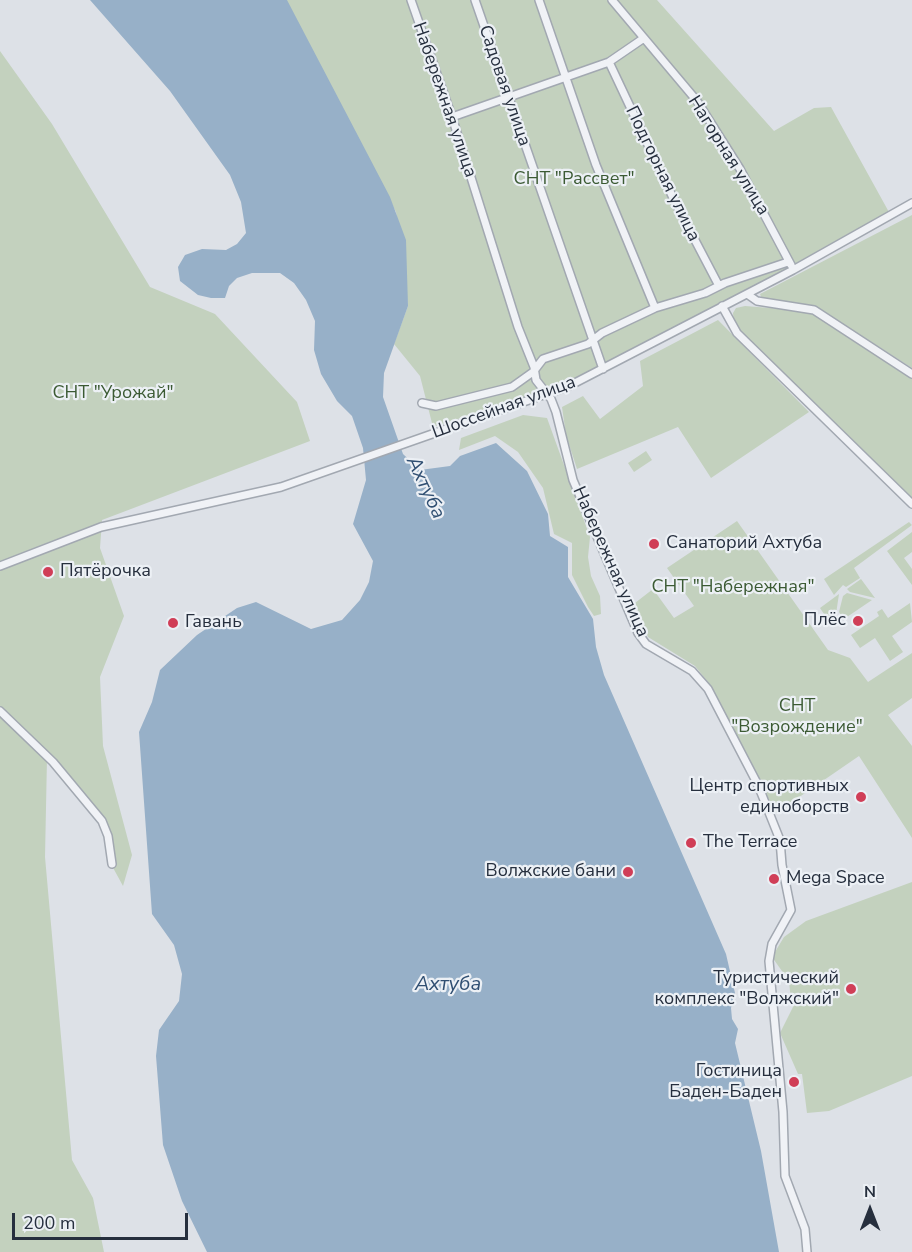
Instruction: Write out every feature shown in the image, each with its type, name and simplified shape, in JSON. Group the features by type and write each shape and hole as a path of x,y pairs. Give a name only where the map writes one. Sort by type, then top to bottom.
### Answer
{"street":[{"name":"Набережная улица","path":"411,0 452,117 540,388 547,394 556,412 573,480 638,633 649,646 692,671 708,689 758,785 780,840 782,865 791,910 772,944 769,961 783,1112 785,1176 805,1229 807,1252"},
{"name":"Садовая улица","path":"475,0 603,369"},
{"path":"539,0 596,165 656,309"},
{"name":"Нагорная улица","path":"612,0 697,101 730,152 793,270"},
{"path":"452,117 609,62 644,38"},
{"name":"Подгорная улица","path":"609,62 675,202 719,286"},
{"name":"Шоссейная улица","path":"0,566 101,527 268,491 547,394 603,369 793,270 912,203"},
{"path":"422,403 436,406 512,387 534,370 543,359 592,342 602,333 656,309 788,262"},
{"path":"747,294 757,301 814,310 912,374"},
{"path":"722,306 737,333 912,504"},
{"path":"0,711 53,762 102,820 108,836 112,864"}],"green space":[{"name":"СНТ \"Рассвет\"","path":"286,0 657,0 774,131 814,108 831,107 890,214 787,271 570,383 433,427 420,376 394,344 408,306 396,212"},
{"name":"СНТ \"Урожай\"","path":"0,51 52,124 150,287 215,314 297,402 310,441 102,520 100,548 124,616 100,677 103,746 132,855 123,886 111,864 107,830 85,794 0,706"},
{"path":"912,215 912,368 815,306 762,299 760,294"},
{"path":"745,306 808,311 912,378 912,501 734,324 733,313 736,308"},
{"path":"718,320 809,412 711,478 678,427 577,469 566,435 562,407 583,396 600,419 643,386 640,361"},
{"path":"523,415 547,418 590,537 588,557 591,576 600,596 601,614 594,616 588,607 572,575 572,543 554,534 543,488 518,452 495,436 459,450 461,438"},
{"path":"646,451 652,460 634,472 628,463"},
{"path":"737,521 828,650 850,658 868,682 912,653 912,698 888,715 912,746 912,838 859,756 776,813 707,681 695,666 648,637 635,603 653,589 674,618 694,606 667,568"},
{"path":"909,522 912,525 854,568 860,578 846,587 843,585 834,595 824,579"},
{"path":"912,532 912,552 904,558 912,569 912,585 887,551"},
{"path":"861,579 875,598 850,592 847,589"},
{"path":"847,593 872,600 844,619 839,612 843,596"},
{"path":"839,594 836,614 828,620 820,608"},
{"path":"910,603 912,622 892,636 903,652 890,661 875,638 860,648 851,635 879,616 877,612 882,609 888,618"},
{"path":"0,715 47,758 45,857 72,1160 93,1198 104,1252 0,1252"},
{"name":"Туристический комплекс \"Волжский\"","path":"912,882 912,1076 829,1111 807,1113 802,1074 798,1074 780,1033 794,1001 791,1001 789,981 772,957 784,937 806,921"}],"water":[{"name":"Ахтуба","path":"90,0 287,0 390,197 406,240 408,306 384,373 383,397 403,454 420,470 450,466 460,456 496,443 527,471 548,514 550,536 568,547 568,577 593,619 596,647 604,675 726,954 735,993 731,1008 732,1019 738,1029 735,1043 761,1151 779,1252 207,1252 182,1201 163,1145 156,1056 159,1030 179,1001 182,974 174,945 152,914 139,732 152,702 160,670 197,635 237,608 256,602 311,629 342,620 360,600 369,582 373,561 353,524 366,480 363,448 352,416 337,401 321,374 314,350 315,321 306,300 294,283 280,273 252,273 237,278 229,286 225,298 211,298 198,295 180,281 178,267 185,255 202,249 226,250 237,244 246,233 241,202 230,175 170,91"}],"place":[{"name":"Санаторий Ахтуба","path":"654,544"},
{"name":"Пятёрочка","path":"48,572"},
{"name":"Плёс","path":"858,621"},
{"name":"Гавань","path":"173,623"},
{"name":"Центр спортивных единоборств","path":"861,797"},
{"name":"The Terrace","path":"691,843"},
{"name":"Волжские бани","path":"628,872"},
{"name":"Mega Space","path":"774,879"},
{"name":"Туристический комплекс \"Волжский\"","path":"851,989"},
{"name":"Гостиница Баден-Баден","path":"794,1082"}],"park label":[{"name":"СНТ \"Набережная\"","path":"733,588"},
{"name":"СНТ \"Возрождение\"","path":"797,717"}]}
